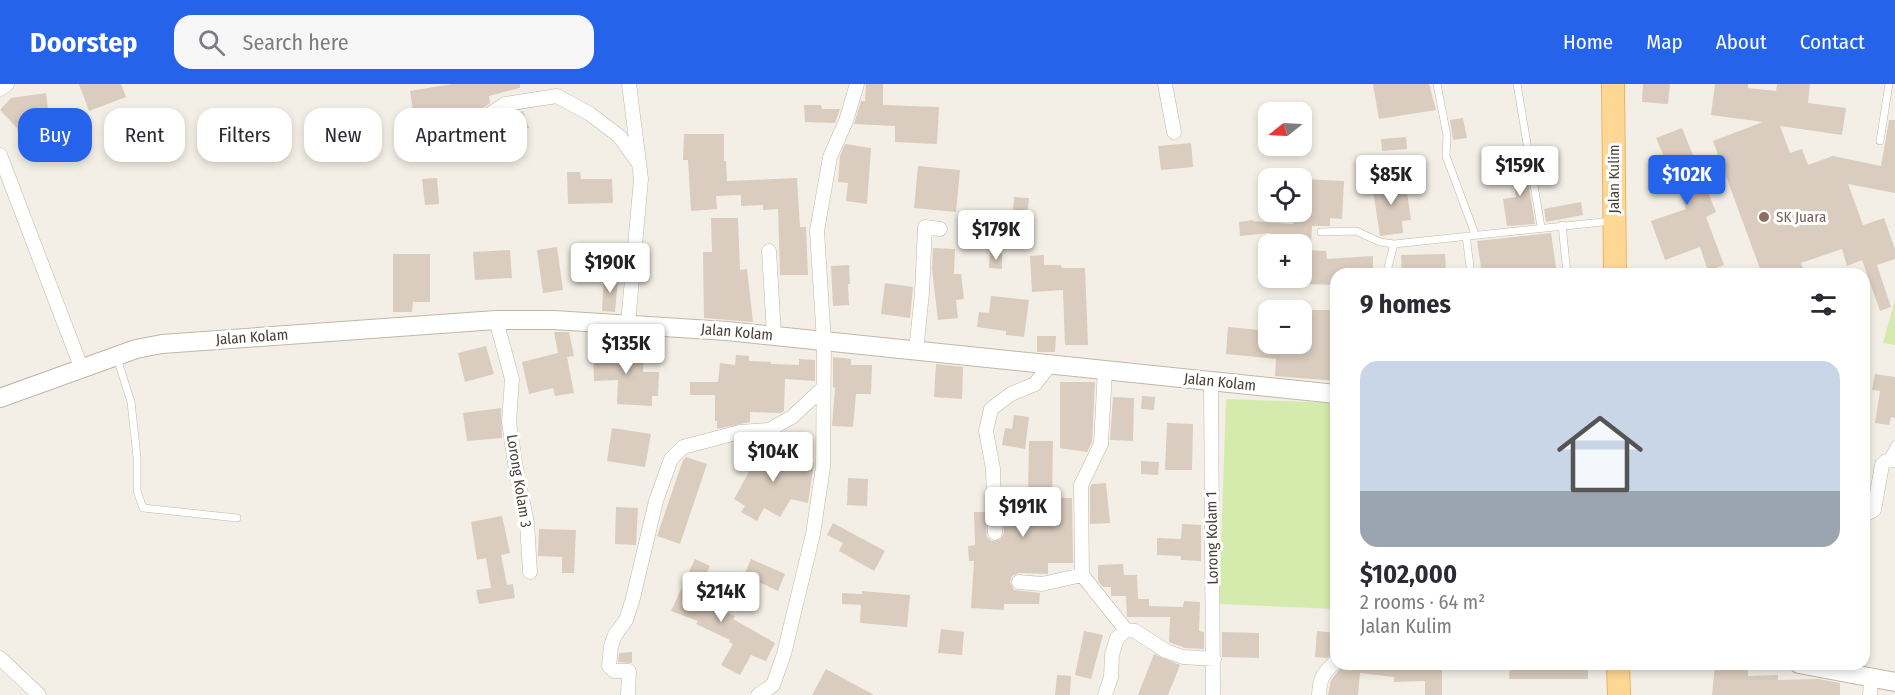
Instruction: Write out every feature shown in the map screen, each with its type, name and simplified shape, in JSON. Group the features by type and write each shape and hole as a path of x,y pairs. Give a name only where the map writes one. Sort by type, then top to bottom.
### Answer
{"main road":[{"name":"Jalan Kulim","path":"1613,84 1615,268"},
{"path":"1618,670 1618,695"}],"street":[{"path":"0,89 7,84"},
{"path":"545,84 557,96 590,114 618,136 640,164"},
{"path":"628,323 641,179 629,84"},
{"path":"758,695 773,685 784,654 813,534 823,467 824,342 818,231 830,157 846,122 857,84"},
{"path":"1165,84 1174,132"},
{"path":"499,108 505,104 557,96"},
{"path":"0,155 81,368"},
{"path":"916,351 925,227 940,229"},
{"path":"769,251 774,335"},
{"name":"Jalan Kolam","path":"0,398 136,349 162,344 496,320 628,323 774,335 1330,393"},
{"name":"Lorong Kolam 3","path":"496,320 512,379 509,422 527,523 530,572"},
{"path":"995,532 993,470 986,431 991,410 1011,394 1035,384 1050,365"},
{"path":"1106,370 1101,444 1081,485 1082,575 1126,630 1135,631 1166,651 1183,657 1214,659"},
{"name":"Lorong Kolam 1","path":"1211,381 1213,695"},
{"path":"628,695 629,671 614,671 609,666 611,645 626,620 656,501 671,459 683,447 740,432 769,430 792,417 822,389"},
{"path":"1870,512 1874,510 1882,465 1891,460"},
{"path":"1019,582 1042,584 1082,575"},
{"path":"1105,695 1111,677 1112,655 1117,638 1126,630"},
{"path":"0,658 39,695"},
{"path":"1319,695 1320,679 1330,666"},
{"path":"1818,670 1870,686 1895,682"}],"lane":[{"path":"1437,84 1447,136 1446,156 1475,234"},
{"path":"1517,84 1541,227"},
{"path":"1880,141 1889,84"},
{"path":"1321,232 1356,231 1380,242 1394,244 1614,220"},
{"path":"1562,225 1566,268"},
{"path":"1466,236 1470,268"},
{"path":"1388,268 1394,244"},
{"path":"116,356 131,402 137,457 137,491 143,508 237,518"},
{"path":"1891,460 1895,446"}],"green space":[{"path":"1895,300 1895,345 1883,343"},
{"path":"1226,399 1330,403 1330,609 1219,604"}],"building":[{"path":"79,84 121,84 126,97 92,110 88,108"},
{"path":"452,84 520,84 520,88 489,96 490,103 482,108 413,108 410,91"},
{"path":"866,84 883,84 883,105 939,107 937,144 895,142 895,126 854,124 861,101 865,101"},
{"path":"1373,84 1429,84 1436,110 1379,119"},
{"path":"1643,84 1670,84 1668,104 1642,102"},
{"path":"1715,84 1748,84 1748,88 1776,91 1777,84 1810,84 1808,103 1846,108 1842,135 1780,126 1790,153 1802,149 1808,165 1833,156 1881,166 1889,120 1895,120 1895,193 1848,184 1863,225 1884,218 1895,249 1895,259 1877,265 1891,307 1880,311 1870,283 1870,268 1865,268 1862,260 1847,266 1842,249 1801,263 1803,268 1760,268 1713,141 1763,122 1711,115"},
{"path":"46,93 48,108 18,108 18,133 17,128 0,110 11,98"},
{"path":"804,105 821,105 822,109 840,109 835,123 805,122"},
{"path":"1463,118 1467,138 1453,140 1450,120"},
{"path":"1682,128 1716,212 1706,217 1724,265 1707,268 1700,247 1665,260 1651,221 1686,209 1656,138"},
{"path":"684,134 724,134 727,181 797,178 800,227 806,227 808,275 780,275 778,209 763,210 763,205 741,206 741,195 716,196 717,209 691,211 688,160 683,160"},
{"path":"1406,137 1407,149 1382,151 1381,139"},
{"path":"1191,143 1193,167 1161,170 1158,146"},
{"path":"845,144 871,148 867,204 846,201 848,183 838,182 840,156"},
{"path":"1524,157 1535,224 1507,226 1503,199 1516,197 1511,159"},
{"path":"918,166 960,170 956,212 914,208"},
{"path":"567,172 580,172 581,179 612,179 613,203 568,204"},
{"path":"437,178 439,204 425,205 422,179"},
{"path":"1312,179 1344,181 1342,219 1330,218 1330,226 1312,226 1312,234 1270,233 1240,236 1239,222 1253,220 1293,224 1293,222 1312,222"},
{"path":"1405,179 1411,220 1402,221 1403,233 1380,236 1372,184"},
{"path":"1014,197 1029,198 1025,236 1011,235"},
{"path":"1581,202 1583,215 1546,222 1544,209"},
{"path":"711,218 738,218 740,270 747,269 753,322 704,318 703,252 712,252"},
{"path":"1551,233 1556,268 1481,268 1477,241"},
{"path":"557,247 563,290 543,293 537,250"},
{"path":"933,248 955,249 954,274 961,274 964,299 956,300 958,318 938,320 932,269"},
{"path":"510,250 512,278 475,280 473,252"},
{"path":"1312,250 1326,251 1327,259 1373,256 1373,268 1330,268 1330,285 1312,284"},
{"path":"990,252 1002,253 1002,269 989,268"},
{"path":"393,254 430,254 430,302 413,302 412,312 393,312"},
{"path":"1445,254 1446,268 1402,268 1401,255"},
{"path":"1044,255 1044,265 1085,268 1088,345 1065,345 1063,290 1032,292 1030,256"},
{"path":"849,265 849,305 833,306 831,266"},
{"path":"604,277 618,278 615,312 602,311"},
{"path":"885,283 913,287 910,318 881,314"},
{"path":"991,296 1029,300 1024,337 1006,335 1006,331 977,327 979,312 989,313"},
{"path":"1312,310 1330,310 1330,381 1275,376 1276,359 1226,354 1228,327 1258,330 1258,354 1312,354"},
{"path":"554,332 569,332 574,356 567,357 574,393 555,396 553,388 529,394 522,362 558,353"},
{"path":"1037,336 1056,336 1055,352 1037,352"},
{"path":"486,346 494,374 465,382 458,353"},
{"path":"622,346 622,350 644,351 643,372 659,372 658,396 652,396 652,406 617,404 618,380 594,381 593,347"},
{"path":"736,355 749,356 749,361 771,362 771,364 799,365 799,359 815,360 815,381 785,379 784,411 781,413 750,412 750,422 717,429 715,395 690,395 690,382 718,382 720,363 735,365"},
{"path":"833,357 851,359 851,365 872,365 871,394 856,394 853,427 832,426 835,388 833,387"},
{"path":"936,364 963,367 962,399 934,397"},
{"path":"1875,374 1895,377 1895,418 1891,417 1889,425 1875,423 1880,391 1872,390"},
{"path":"1060,382 1095,382 1092,442 1087,452 1060,448"},
{"path":"1142,396 1155,397 1154,410 1141,409"},
{"path":"1113,397 1134,398 1133,441 1110,440"},
{"path":"501,408 502,438 467,441 463,413"},
{"path":"1014,415 1029,417 1025,449 1002,445 1005,428 1012,429"},
{"path":"1167,423 1193,424 1192,470 1165,470"},
{"path":"612,428 651,434 645,467 607,461"},
{"path":"749,441 761,441 761,456 780,456 814,463 808,503 791,499 780,517 764,508 757,521 741,512 745,506 734,499 749,472"},
{"path":"1029,441 1053,441 1052,498 1072,498 1073,563 1048,563 1048,574 1019,573 1012,576 1010,582 1014,590 1040,593 1039,604 1004,604 1004,610 971,608 974,561 969,561 968,546 975,545 974,512 985,512 987,537 991,541 1000,540 1004,533 1003,512 1010,511 1010,508 1021,510 1022,496 1028,496"},
{"path":"686,457 707,464 680,544 657,536"},
{"path":"1141,461 1159,462 1158,475 1141,474"},
{"path":"848,478 868,479 867,506 847,505"},
{"path":"1106,483 1110,523 1090,524 1090,487 1092,484"},
{"path":"616,507 638,508 636,545 615,544"},
{"path":"502,516 510,553 501,555 507,585 513,584 515,598 479,604 476,590 491,588 486,558 477,560 471,522"},
{"path":"833,523 885,551 874,571 839,551 843,543 827,535"},
{"path":"1182,524 1201,525 1201,561 1181,560 1181,556 1157,555 1157,538 1181,539"},
{"path":"539,529 576,530 574,573 562,573 562,557 538,556"},
{"path":"695,559 710,566 694,598 735,616 733,619 775,643 766,661 751,655 740,675 721,665 733,644 729,642 730,640 696,624 698,621 671,611"},
{"path":"751,559 785,574 778,591 744,575"},
{"path":"1123,564 1124,575 1137,575 1138,599 1149,599 1149,606 1183,607 1184,601 1200,602 1199,631 1204,632 1204,649 1185,648 1169,642 1170,617 1127,617 1126,596 1111,596 1111,587 1103,587 1098,581 1098,565"},
{"path":"862,591 910,595 907,627 860,623 861,605 842,604 842,593 862,594"},
{"path":"941,629 964,632 962,655 938,653"},
{"path":"1084,631 1103,635 1091,679 1075,675"},
{"path":"1317,631 1330,632 1330,656 1315,657"},
{"path":"1222,632 1259,633 1259,658 1222,657"},
{"path":"632,652 632,663 618,662 619,653"},
{"path":"1154,654 1180,665 1168,695 1138,695"},
{"path":"826,669 874,695 812,695"},
{"path":"1339,670 1442,670 1442,695 1425,695 1425,681 1394,682 1394,677 1360,673 1358,695 1328,695 1331,680"},
{"path":"1510,670 1588,670 1588,679 1509,679"},
{"path":"1714,670 1748,670 1748,676 1778,675 1778,680 1818,679 1840,683 1840,695 1712,695"},
{"path":"1057,675 1071,676 1070,695 1055,695"}],"place":[{"name":"SK Juara","path":"1764,217"}]}
